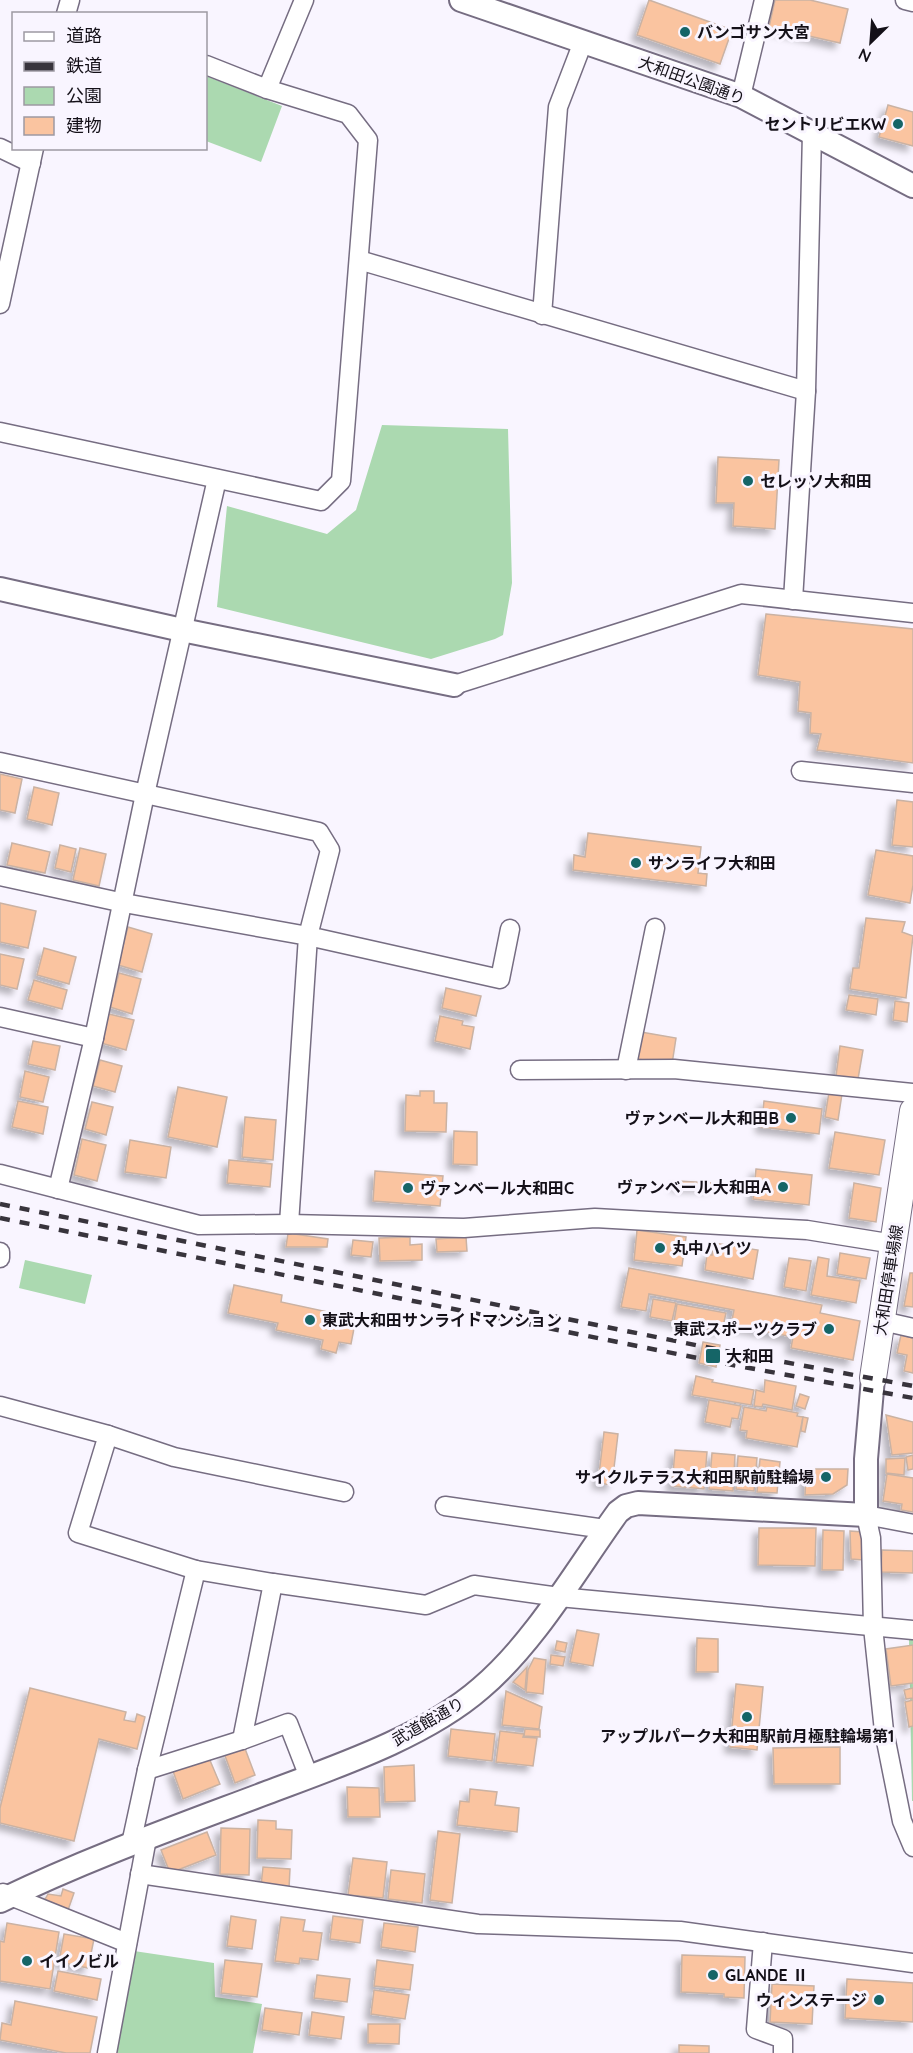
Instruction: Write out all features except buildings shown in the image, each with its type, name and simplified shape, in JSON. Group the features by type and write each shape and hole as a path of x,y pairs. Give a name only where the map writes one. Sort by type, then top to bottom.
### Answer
{"main road":[{"name":"大和田停車場線","path":"873,1378 882,1321 902,1228 913,1111"}],"street":[{"path":"267,89 304,0"},
{"name":"大和田公園通り","path":"461,0 741,96 913,186"},
{"path":"741,96 764,0"},
{"path":"905,0 913,2"},
{"path":"542,315 558,107 584,42"},
{"path":"0,432 321,501 341,481 368,140 348,114 267,89 207,65"},
{"path":"793,600 806,391 812,133"},
{"path":"0,148 32,156 0,304"},
{"path":"359,260 806,391"},
{"path":"58,1189 124,903 145,794 218,479"},
{"path":"0,589 182,630 454,686 741,594 913,613"},
{"path":"0,762 319,832 330,850 308,936 289,1224"},
{"path":"801,771 913,783"},
{"path":"0,876 124,903 308,936 500,979 510,929"},
{"path":"626,1070 656,928"},
{"path":"0,1017 94,1038"},
{"path":"520,1070 674,1069 913,1093"},
{"path":"0,1174 199,1225 289,1224 464,1228 595,1218 807,1230 902,1228"},
{"path":"0,1252 0,1258"},
{"path":"882,1321 913,1328"},
{"path":"873,1378 865,1479 866,1515 871,1538 873,1627 884,1731 913,1847"},
{"path":"0,1406 108,1435 174,1457 344,1492"},
{"path":"108,1435 78,1533 196,1570 426,1605 474,1585 559,1597 913,1630"},
{"name":"武道館通り","path":"4,1896 139,1841 309,1777 385,1745 427,1725 457,1707 482,1688 529,1637 618,1512 626,1506 638,1503 866,1515"},
{"path":"445,1506 606,1529"},
{"path":"866,1515 913,1524"},
{"path":"107,2053 140,1874 139,1841 147,1770 196,1570"},
{"path":"242,1740 273,1583"},
{"path":"147,1770 288,1723 309,1777"},
{"path":"140,1874 478,1924 680,1931 913,1963"},
{"path":"4,1896 127,1943"},
{"path":"762,1942 756,2029 783,2038 783,2053"}],"green space":[{"path":"207,76 282,106 261,162 207,141"},
{"path":"382,425 508,429 512,583 503,635 431,659 217,607 227,506 327,534 356,510"},
{"path":"25,1260 92,1275 85,1304 19,1288"},
{"path":"909,1640 913,1640 913,1801 912,1801"},
{"path":"134,1951 214,1963 215,1997 262,2004 253,2053 117,2053"}],"railway":[{"path":"0,1204 725,1351 913,1386"},
{"path":"0,1218 722,1363 913,1398"}],"place":[{"name":"バンゴサン大宮","path":"685,32"},
{"name":"セントリビエKW","path":"898,124"},
{"name":"セレッソ大和田","path":"748,481"},
{"name":"サンライフ大和田","path":"636,863"},
{"name":"ヴァンベール大和田B","path":"791,1118"},
{"name":"ヴァンベール大和田A","path":"783,1187"},
{"name":"ヴァンベール大和田C","path":"408,1188"},
{"name":"丸中ハイツ","path":"660,1248"},
{"name":"東武大和田サンライトマンション","path":"310,1320"},
{"name":"東武スポーツクラブ","path":"829,1329"},
{"name":"大和田","path":"713,1356"},
{"name":"サイクルテラス大和田駅前駐輪場","path":"826,1477"},
{"name":"アップルパーク大和田駅前月極駐輪場第1","path":"747,1717"},
{"name":"イイノビル","path":"27,1961"},
{"name":"GLANDE Ⅱ","path":"713,1975"},
{"name":"ウィンステージ","path":"879,2000"}]}
